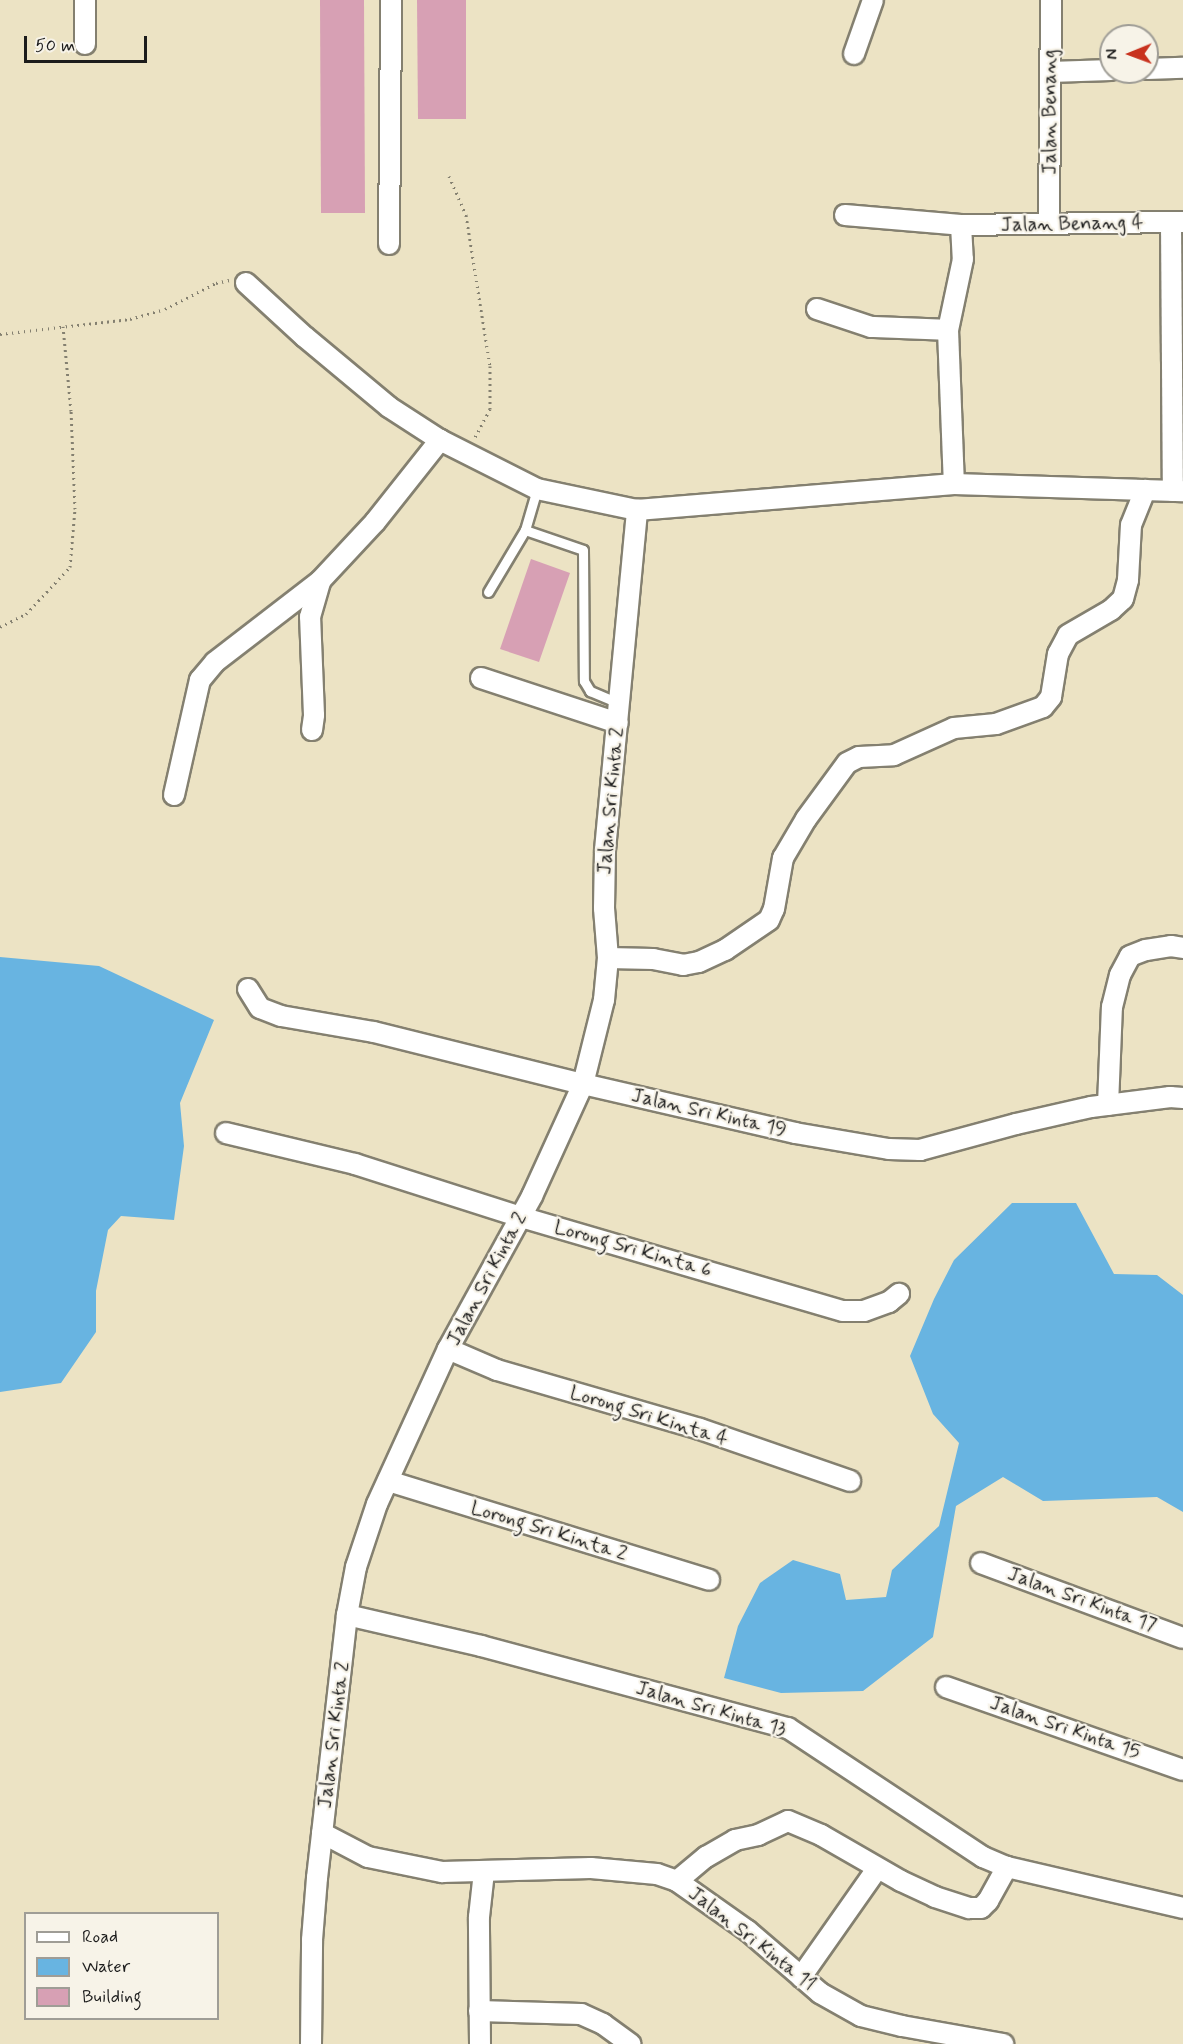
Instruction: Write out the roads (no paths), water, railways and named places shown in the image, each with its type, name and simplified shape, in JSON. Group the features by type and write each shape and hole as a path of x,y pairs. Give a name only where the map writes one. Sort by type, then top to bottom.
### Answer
{"street":[{"path":"85,0 85,44"},
{"path":"389,244 391,0"},
{"path":"854,54 873,0"},
{"name":"Jalan Benang","path":"1049,224 1050,0"},
{"path":"1159,69 1183,68"},
{"path":"1050,72 1099,70"},
{"name":"Jalan Benang 4","path":"845,215 961,225 1177,222"},
{"path":"246,283 305,337 389,406 466,455 537,489 637,510 954,484 1178,491 1177,222"},
{"path":"954,484 948,330 963,259 961,225"},
{"path":"817,309 871,327 948,330"},
{"path":"174,795 200,680 215,662 320,581 375,522 440,440"},
{"path":"608,958 653,959 683,965 699,962 725,950 769,920 787,852 806,819 848,763 859,757 894,755 954,728 996,724 1043,707 1051,697 1058,654 1068,635 1123,600 1128,580 1131,525 1145,490"},
{"name":"Jalan Sri Kinta 2","path":"311,2044 312,1940 322,1833 347,1615 356,1567 367,1528 448,1349 521,1217 583,1084 604,1000 608,958 604,908 605,850 637,510"},
{"path":"312,730 314,715 310,617 320,581"},
{"path":"481,678 618,723"},
{"path":"1108,1106 1112,1006 1120,975 1130,956 1146,950 1171,946 1183,948"},
{"name":"Jalan Sri Kinta 19","path":"249,989 260,1008 281,1016 374,1032 583,1084 795,1133 889,1149 921,1150 1016,1124 1108,1106 1170,1097 1183,1098"},
{"name":"Lorong Sri Kinta 6","path":"226,1133 355,1164 521,1217 843,1311 864,1311 888,1302 899,1294"},
{"name":"Lorong Sri Kinta 4","path":"448,1349 498,1370 699,1429 850,1481"},
{"name":"Lorong Sri Kinta 2","path":"388,1481 710,1580"},
{"name":"Jalan Sri Kinta 17","path":"981,1563 1183,1638"},
{"name":"Jalan Sri Kinta 13","path":"347,1615 481,1646 788,1728 983,1857 1007,1867 1183,1908"},
{"name":"Jalan Sri Kinta 15","path":"946,1687 1183,1770"},
{"path":"677,1881 706,1857 735,1840 758,1835 788,1821 821,1835 877,1869 935,1897 969,1908 981,1908 1007,1867"},
{"name":"Jalan Sri Kinta 11","path":"322,1833 368,1857 442,1872 591,1868 657,1874 677,1881 748,1931 820,1993 861,2016 902,2026 1003,2044"},
{"path":"801,1977 877,1869"},
{"path":"480,2044 479,1917 484,1872"},
{"path":"480,2011 581,2014 603,2024 631,2044"}],"lane":[{"path":"488,592 525,530 537,489"},
{"path":"525,530 583,550 584,681 590,691 618,703"}],"water":[{"path":"0,957 99,966 214,1020 180,1103 184,1146 174,1220 121,1216 108,1230 96,1291 96,1332 61,1383 0,1392"},
{"path":"1012,1203 1076,1203 1114,1274 1157,1275 1183,1295 1183,1512 1157,1497 1043,1501 1003,1477 956,1506 933,1637 863,1691 781,1693 724,1678 738,1626 760,1583 793,1560 840,1574 846,1600 886,1597 892,1570 939,1526 959,1443 933,1414 910,1356 934,1299 954,1260"}]}
